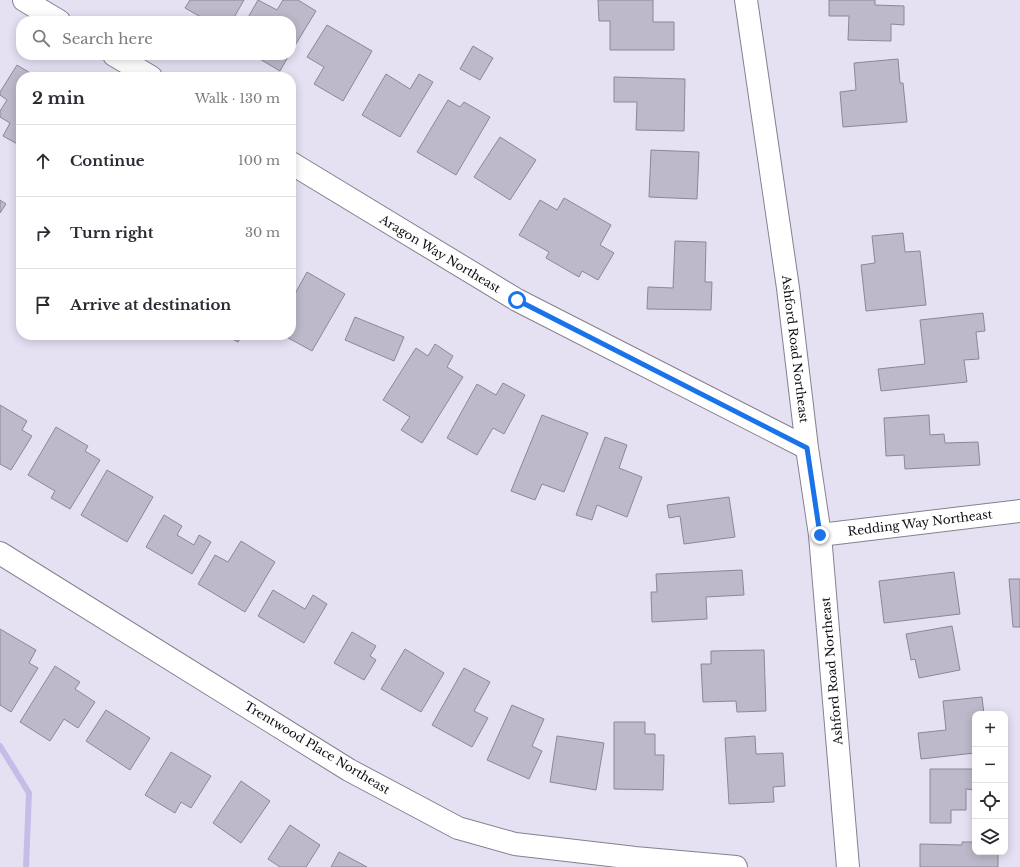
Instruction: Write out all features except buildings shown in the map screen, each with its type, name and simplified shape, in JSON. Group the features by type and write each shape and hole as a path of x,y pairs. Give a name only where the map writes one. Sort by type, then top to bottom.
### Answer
{"street":[{"path":"24,0 51,16"},
{"name":"Ashford Road Northeast","path":"746,0 788,288 807,448 820,535 848,867"},
{"path":"122,60 142,72"},
{"name":"Aragon Way Northeast","path":"296,166 517,300 807,448"},
{"name":"Redding Way Northeast","path":"820,535 1020,511"},
{"name":"Trentwood Place Northeast","path":"0,553 349,770 458,828 515,844 635,858 736,867"}],"waterway":[{"path":"0,746 29,793 26,867"}],"route":[{"path":"517,300 807,448 820,535"}]}
